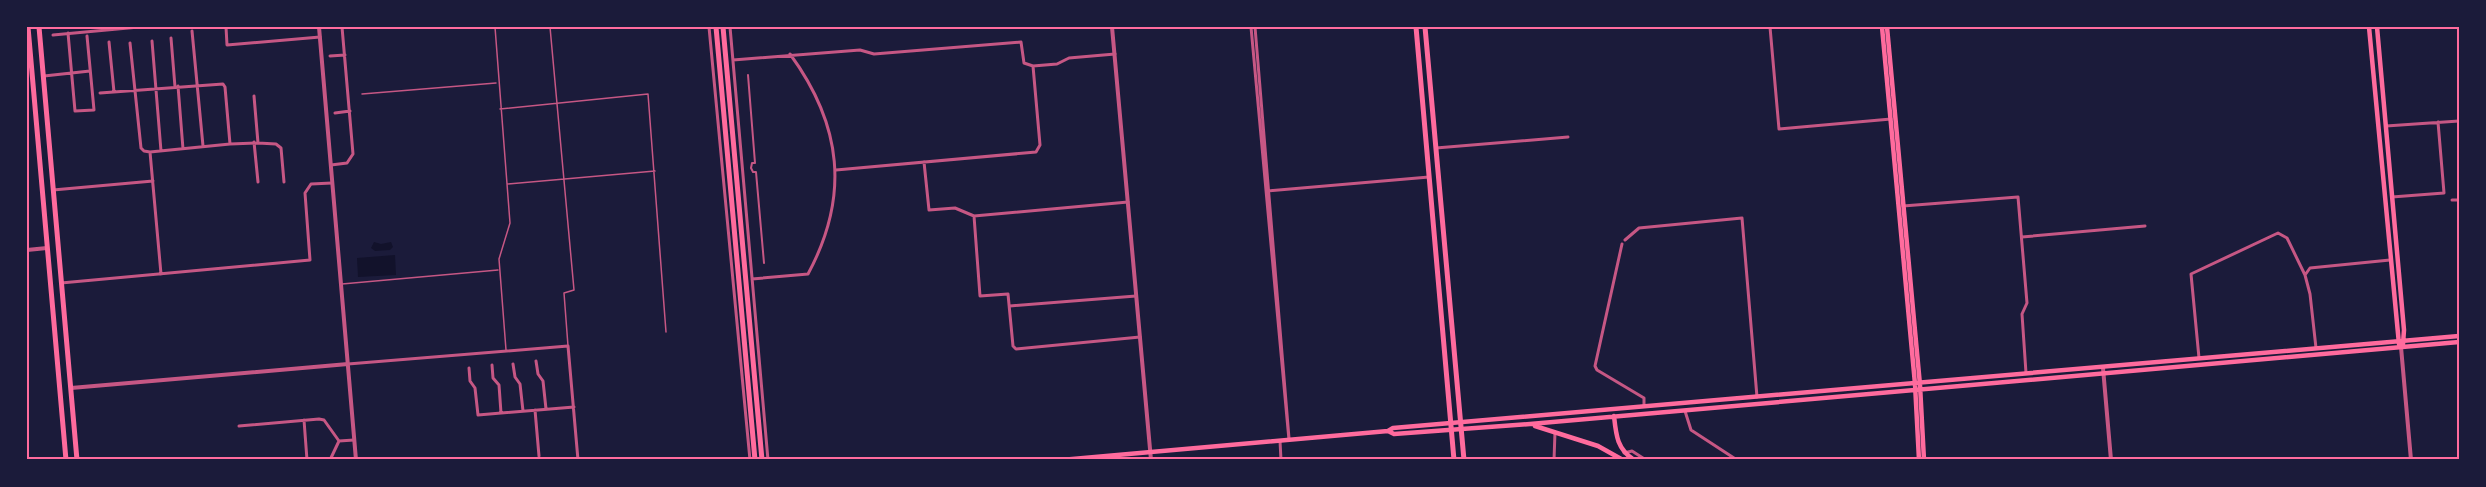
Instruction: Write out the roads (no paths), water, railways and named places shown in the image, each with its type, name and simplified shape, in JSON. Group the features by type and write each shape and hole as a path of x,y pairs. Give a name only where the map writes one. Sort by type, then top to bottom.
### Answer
{"main road":[{"path":"28,27 66,460"},
{"path":"39,27 77,460"},
{"path":"716,27 755,460"},
{"path":"723,27 762,460"},
{"path":"1416,27 1454,460"},
{"path":"1425,27 1464,460"},
{"path":"1882,27 1903,206 1917,387 1918,460"},
{"path":"1887,27 1893,119 1924,460"},
{"path":"2369,27 2397,341 2401,347"},
{"path":"2377,27 2404,342 2401,347"},
{"path":"1061,460 1388,431 1394,434 1452,427 1530,424 1685,411 2026,374 2103,371 2199,359 2459,336"},
{"path":"1461,427 1757,397 1917,387 2459,342"},
{"path":"1615,410 1618,443 1623,453 1634,460"},
{"path":"1530,424 1555,431 1619,459"}],"street":[{"path":"68,33 75,111 94,110 84,27"},
{"path":"53,35 86,34 95,29 139,27"},
{"path":"226,27 227,45 320,38"},
{"path":"319,27 356,460"},
{"path":"331,165 347,163 353,154 342,27"},
{"path":"710,27 750,460"},
{"path":"730,27 768,460"},
{"path":"1112,27 1151,460"},
{"path":"1253,27 1289,440"},
{"path":"1770,27 1779,129 1893,119"},
{"path":"192,31 203,147"},
{"path":"171,38 183,148"},
{"path":"152,41 161,151"},
{"path":"109,42 114,92"},
{"path":"733,60 860,50 874,54 1021,42 1024,63 1033,66 1057,64 1069,58 1115,54"},
{"path":"130,43 141,148 144,152 256,142 276,144 280,148 284,182"},
{"path":"752,279 808,274 824,238 832,211 836,170 834,146 822,112 800,68 790,54"},
{"path":"330,56 345,55"},
{"path":"836,170 1038,151 1033,66"},
{"path":"43,76 90,71"},
{"path":"742,169 751,168 755,163 748,75"},
{"path":"100,93 219,83 225,87 230,144"},
{"path":"254,96 258,182"},
{"path":"335,113 350,111"},
{"path":"2386,126 2459,121"},
{"path":"2392,198 2444,193 2438,122"},
{"path":"1436,148 1568,137"},
{"path":"150,152 161,273"},
{"path":"924,161 929,210 955,208 974,216 1128,202"},
{"path":"751,168 753,172 756,172 764,263"},
{"path":"1267,191 1430,177"},
{"path":"53,190 153,181"},
{"path":"61,283 310,260 304,193 311,184 332,183"},
{"path":"1903,206 2018,197 2027,303 2022,314 2026,374"},
{"path":"2452,201 2459,200"},
{"path":"974,216 980,296 1008,294 1013,346 1016,349 1140,337"},
{"path":"1625,240 1639,228 1742,218 1757,397"},
{"path":"2021,237 2145,226"},
{"path":"2199,359 2191,274 2278,233 2287,238 2305,275 2310,294 2316,348"},
{"path":"1622,244 1595,366 1596,370 1644,398 1645,408"},
{"path":"27,250 47,248"},
{"path":"2305,275 2314,266 2390,260"},
{"path":"1010,306 1136,296"},
{"path":"71,388 568,346 578,460"},
{"path":"2401,347 2411,460"},
{"path":"536,361 538,374 543,381 546,409"},
{"path":"513,364 515,377 520,384 523,411"},
{"path":"492,365 493,378 499,385 501,413"},
{"path":"468,368 470,381 476,388 478,415 574,407"},
{"path":"2103,371 2111,460"},
{"path":"535,410 539,456"},
{"path":"1685,411 1691,430 1737,460"},
{"path":"304,420 307,460"},
{"path":"238,426 324,420 339,441"},
{"path":"1554,460 1555,431"},
{"path":"339,441 354,440"},
{"path":"330,460 339,441"},
{"path":"1280,441 1281,460"},
{"path":"1623,453 1632,451 1646,460"}],"lane":[{"path":"495,27 497,82 510,229 499,254 506,351"},
{"path":"550,27 574,290 564,293 568,346"},
{"path":"362,94 497,82"},
{"path":"500,109 648,94 666,333"},
{"path":"506,184 655,171"},
{"path":"341,284 499,270"}]}
